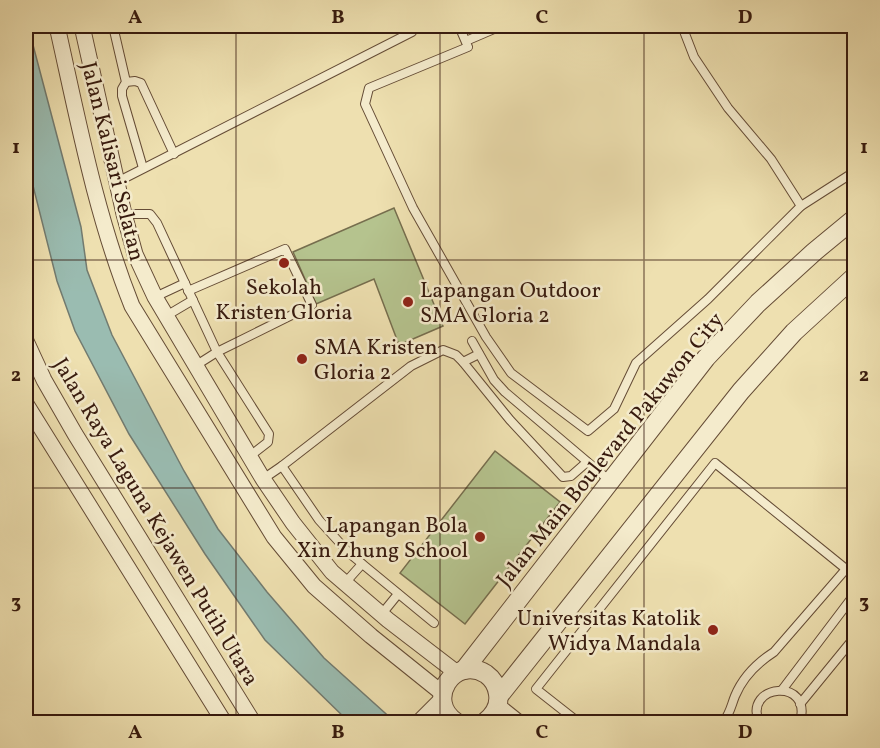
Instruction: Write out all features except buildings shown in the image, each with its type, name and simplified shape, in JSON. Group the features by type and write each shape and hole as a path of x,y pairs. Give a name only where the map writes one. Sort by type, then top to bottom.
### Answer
{"street":[{"name":"Jalan Kalisari Selatan","path":"57,26 102,219 115,264 132,306 274,537 314,586 442,697"},
{"name":"Jalan Kalisari Selatan","path":"82,26 135,254 155,297 195,366 263,479 293,523 332,572 381,615 461,671"},
{"name":"Jalan Main Boulevard Pakuwon City","path":"442,697 448,681 461,671 706,358 758,303 814,252 855,219"},
{"path":"485,723 492,716 498,701 741,391 794,333 855,277"},
{"name":"Jalan Raya Laguna Kejawen Putih Utara","path":"26,342 44,380 75,434 253,723"},
{"name":"Jalan Raya Laguna Kejawen Putih Utara","path":"26,404 224,723"},
{"path":"246,490 263,479"},
{"path":"461,671 478,671 490,677 497,689 498,701 518,723"},
{"path":"421,722 442,697"},
{"path":"442,697 448,715 456,723"}],"lane":[{"path":"113,26 126,82 122,89 122,96 143,168"},
{"path":"117,182 412,32 416,26"},
{"path":"459,26 468,47 369,88 365,104 413,208 492,346 511,373 588,431 614,409 636,363 708,299 801,206 855,172"},
{"path":"466,41 501,26"},
{"path":"682,26 694,57 705,74 728,108 771,159 801,206"},
{"path":"126,82 141,83 174,154"},
{"path":"124,214 150,214 157,223 217,352 269,434 268,442 250,456"},
{"path":"155,297 285,249 291,258 311,307 217,352 195,366"},
{"path":"166,316 193,300"},
{"path":"472,341 494,380 505,392 610,481"},
{"path":"263,479 411,366 442,350 456,355 463,362 510,420 563,477 571,476 587,462"},
{"path":"463,362 479,354"},
{"path":"578,723 536,689 714,463 846,569 774,652 748,674 735,695 729,715 723,723"},
{"path":"282,466 319,520 362,564 434,623"},
{"path":"345,583 362,564"},
{"path":"381,615 398,594"},
{"path":"783,690 855,595"},
{"path":"800,704 855,638"},
{"path":"757,722 758,704 763,697 783,690 796,697 800,704 802,713 800,723"}],"green space":[{"path":"394,208 443,326 399,345 374,279 316,304 293,252"},
{"name":"Lapangan Bola Xin Zhung School","path":"495,451 560,502 465,624 400,573"}],"water":[{"path":"26,26 28,26 81,227 87,270 112,335 184,471 218,529 267,592 324,658 395,722 349,722 265,640 205,554 129,434 75,331 57,281 26,158"}],"place":[{"name":"Sekolah Kristen Gloria","path":"284,263"},
{"name":"Lapangan Outdoor SMA Gloria 2","path":"408,302"},
{"name":"SMA Kristen Gloria 2","path":"302,359"},
{"name":"Lapangan Bola Xin Zhung School","path":"480,537"},
{"name":"Universitas Katolik Widya Mandala","path":"713,630"}]}
